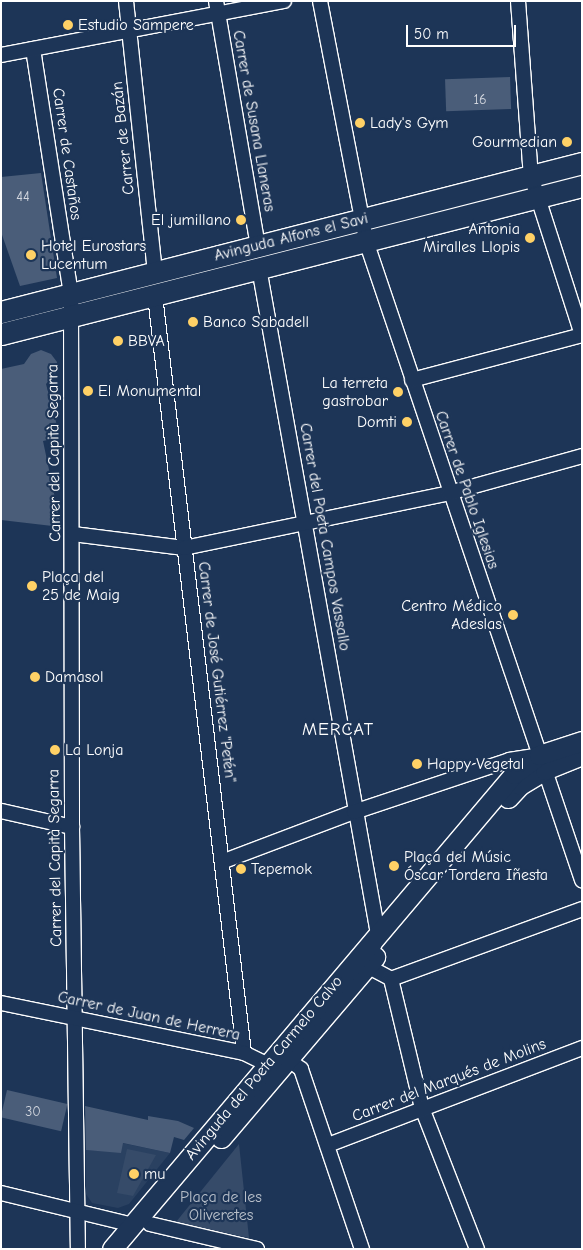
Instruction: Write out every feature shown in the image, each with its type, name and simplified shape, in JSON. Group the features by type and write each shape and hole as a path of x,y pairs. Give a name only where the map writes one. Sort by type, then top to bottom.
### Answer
{"main road":[{"name":"Avinguda Alfons el Savi","path":"3,323 71,294 582,163"},
{"name":"Avinguda Alfons el Savi","path":"3,323 69,317 582,186"},
{"path":"378,934 494,795 542,762 582,741"},
{"path":"367,966 520,785 542,762 582,755"},
{"name":"Avinguda del Poeta Carmelo Calvo","path":"129,1249 142,1224 267,1064 378,934"},
{"name":"Avinguda del Poeta Carmelo Calvo","path":"112,1249 142,1224 289,1060 367,966"}],"street":[{"name":"Carrer de Bazán","path":"126,1 155,271"},
{"path":"1,55 130,34 218,8 284,1"},
{"name":"Carrer de Pablo Iglesias","path":"320,1 366,241 449,493 582,880"},
{"path":"412,380 582,335 531,176 518,1"},
{"name":"Carrer de Susana Llaneras","path":"218,8 258,246"},
{"name":"Carrer de Castaños","path":"33,49 71,294"},
{"name":"Carrer del Poeta Campos Vassallo","path":"259,268 305,522 354,812"},
{"name":"Carrer del Capità Segarra","path":"71,294 69,317 73,534 72,827 78,1249"},
{"name":"Carrer de José Gutiérrez \"Petén\"","path":"155,296 184,548 224,861 244,1053"},
{"path":"73,534 184,548 449,493 582,456"},
{"path":"224,861 354,812 509,760 542,762"},
{"path":"1,811 72,827"},
{"path":"354,812 378,934 367,966 391,980 422,1108 477,1249"},
{"path":"391,980 582,909"},
{"name":"Carrer de Juan de Herrera","path":"1,1003 244,1053 267,1064"},
{"name":"Carrer del Marqués de Molins","path":"328,1145 582,1048"},
{"path":"267,1064 289,1060 301,1069 362,1249"},
{"path":"1,1193 78,1212 257,1249"}],"shaded area":[{"path":"117,1142 170,1153 129,1204 118,1208 92,1203 86,1194 86,1150 114,1151"}],"green space":[{"name":"Plaça de les Oliveretes","path":"239,1144 249,1238 176,1222"},
{"name":"mu","path":"127,1149 156,1155 133,1196 117,1193"}],"building":[{"path":"510,77 511,109 446,111 445,79"},
{"name":"Hotel Eurostars Lucentum","path":"41,173 57,278 20,286 1,232 1,177"},
{"path":"41,350 51,354 57,362 56,373 46,384 60,437 43,441 61,527 1,520 1,369 24,364 31,354"},
{"path":"7,1090 67,1104 61,1131 1,1117"},
{"path":"85,1106 148,1120 148,1116 178,1121 194,1128 184,1140 174,1137 170,1153 123,1143 121,1153 86,1150"}],"place":[{"name":"Estudio Sampere","path":"68,25"},
{"name":"Lady's Gym","path":"360,123"},
{"name":"Gourmedian","path":"567,142"},
{"name":"El jumillano","path":"241,220"},
{"name":"Antonia Miralles Llopis","path":"530,238"},
{"name":"Hotel Eurostars Lucentum","path":"31,255"},
{"name":"Banco Sabadell","path":"193,322"},
{"name":"BBVA","path":"118,341"},
{"name":"El Monumental","path":"88,391"},
{"name":"La terreta gastrobar","path":"398,392"},
{"name":"Domti","path":"407,422"},
{"name":"Plaça del 25 de Maig","path":"32,586"},
{"name":"Centro Médico Adeslas","path":"513,615"},
{"name":"Damasol","path":"35,677"},
{"name":"La Lonja","path":"55,750"},
{"name":"Happy Vegetal","path":"417,764"},
{"name":"Plaça del Músic Óscar Tordera Iñesta","path":"394,866"},
{"name":"Tepemok","path":"241,869"},
{"name":"mu","path":"134,1174"}],"district":[{"name":"MERCAT","path":"338,730"}]}
